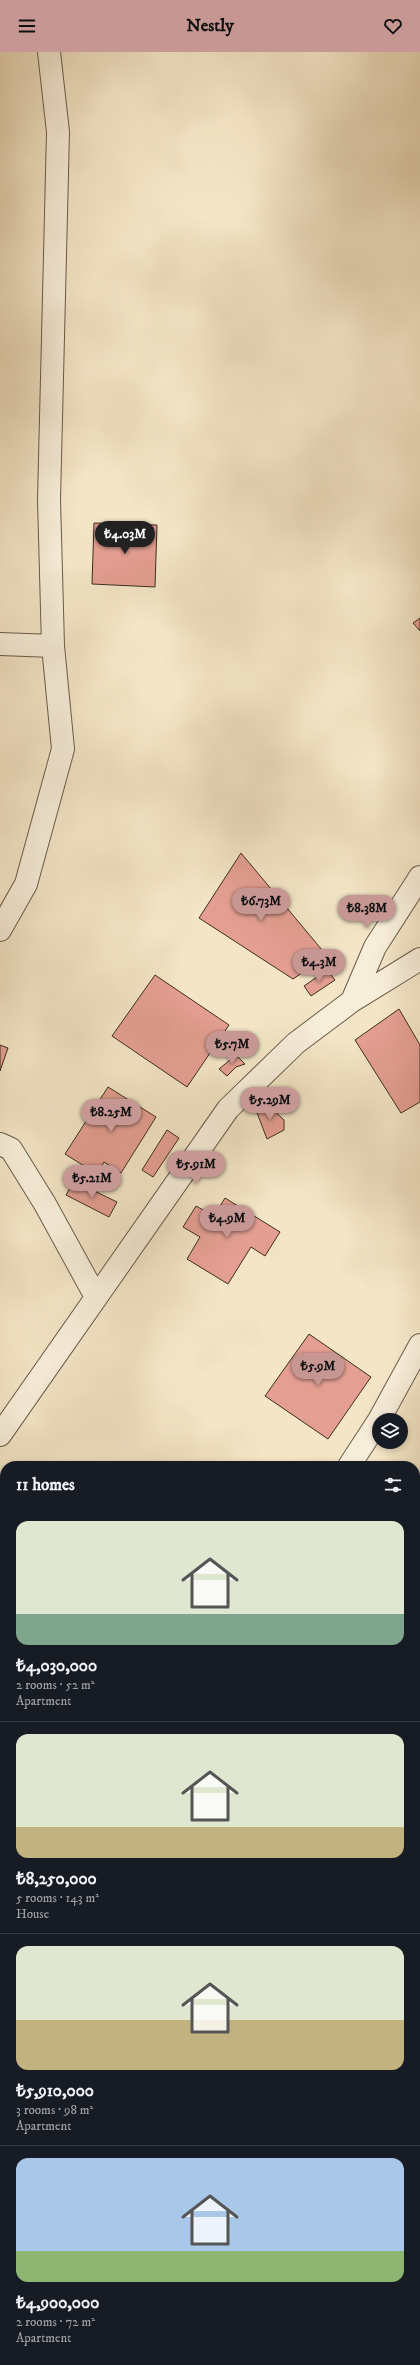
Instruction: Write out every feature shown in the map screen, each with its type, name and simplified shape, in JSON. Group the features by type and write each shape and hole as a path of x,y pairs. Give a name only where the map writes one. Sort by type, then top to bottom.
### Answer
{"street":[{"path":"0,930 26,884 63,750 53,646 49,500 58,132 49,52"},
{"path":"0,644 53,646"},
{"path":"352,1002 375,947 420,877"},
{"path":"0,1435 228,1109 296,1043 352,1002 420,959"},
{"path":"0,1144 10,1149 45,1204 96,1297"},
{"path":"383,1413 420,1345"},
{"path":"352,1461 372,1431"}],"building":[{"path":"94,523 157,525 155,587 92,584"},
{"path":"420,618 420,631 413,623"},
{"path":"241,853 327,956 293,979 199,918"},
{"path":"327,970 335,980 311,996 304,986"},
{"path":"155,975 229,1025 187,1087 112,1036"},
{"path":"399,1009 420,1045 420,1102 401,1113 355,1040"},
{"path":"0,1045 8,1048 0,1071"},
{"path":"236,1055 245,1064 236,1067 227,1076 219,1069"},
{"path":"108,1087 156,1117 121,1173 104,1162 97,1174 65,1154"},
{"path":"267,1104 284,1120 284,1130 267,1139 256,1110"},
{"path":"167,1130 179,1138 153,1177 142,1170"},
{"path":"74,1181 117,1202 109,1217 66,1195"},
{"path":"225,1198 280,1232 265,1256 251,1247 228,1284 187,1259 200,1237 183,1227 196,1206 214,1216"},
{"path":"309,1334 371,1377 328,1439 265,1396"}]}
